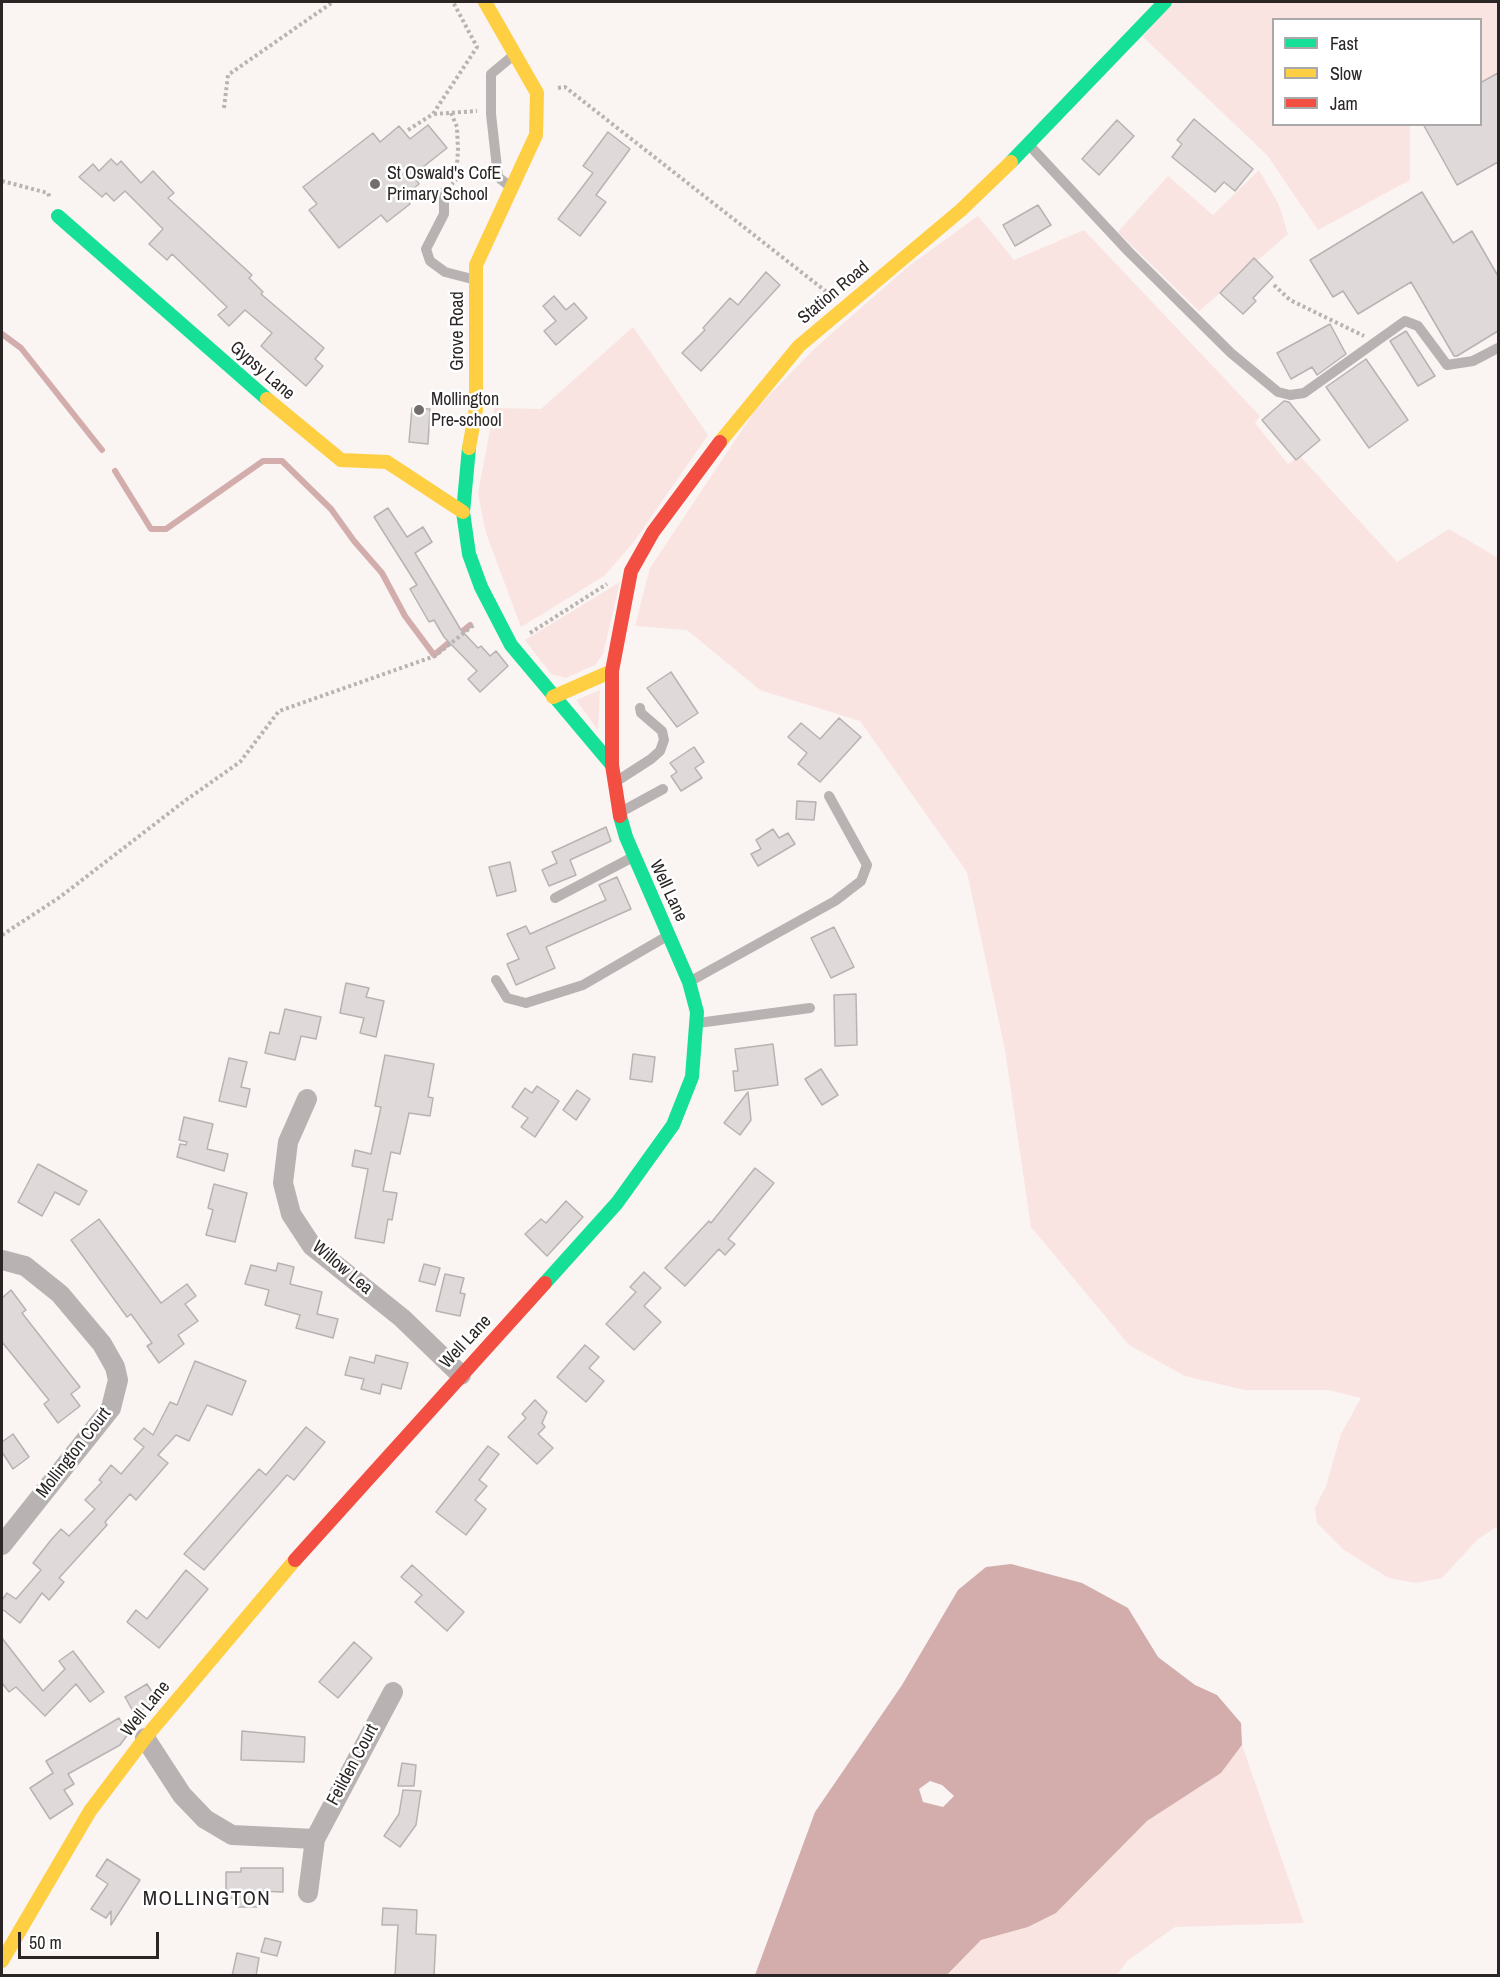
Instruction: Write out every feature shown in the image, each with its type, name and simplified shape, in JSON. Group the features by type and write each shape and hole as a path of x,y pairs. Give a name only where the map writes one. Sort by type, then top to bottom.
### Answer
{"street":[{"path":"485,2 537,93"},
{"name":"Station Road","path":"612,670 631,572 654,532 725,435 799,346 961,210 1029,145 1165,2"},
{"name":"Grove Road","path":"537,93 536,135 476,265 476,410 465,470 463,512 469,554 493,612 511,645 612,765"},
{"name":"Gypsy Lane","path":"58,216 296,425 341,460 387,462 463,512"},
{"path":"553,697 612,670"},
{"name":"Well Lane","path":"2,1961 90,1811 145,1738 309,1543 617,1203 673,1125 692,1077 698,1023 689,982 633,857 619,813 612,765 612,670"},
{"name":"Willow Lea","path":"307,1099 288,1142 283,1184 291,1214 312,1246 399,1316 461,1375"},
{"name":"Mollington Court","path":"2,1260 25,1266 60,1294 102,1344 115,1367 118,1380 111,1408 2,1545"},
{"name":"Feilden Court","path":"308,1893 315,1839 393,1692"},
{"path":"145,1738 182,1794 205,1819 232,1835 315,1839"}],"lane":[{"path":"512,188 498,177 491,110 491,74 515,54"},
{"path":"1029,145 1137,260 1231,353 1278,392 1290,395 1304,393 1405,321 1418,326 1447,365 1473,361 1498,348"},
{"path":"444,192 444,214 426,249 430,261 445,272 476,280"},
{"path":"614,782 651,759 660,751 664,740 662,731 641,713 640,708"},
{"path":"619,813 663,789"},
{"path":"689,982 835,901 861,881 867,865 829,796"},
{"path":"555,898 633,857"},
{"path":"496,980 507,998 526,1003 583,985 669,935"},
{"path":"698,1023 810,1008"}],"path":[{"path":"224,108 228,75 333,2"},
{"path":"408,130 433,114 477,47 453,2"},
{"path":"537,93 565,87 828,293 840,312"},
{"path":"433,114 491,110"},
{"path":"444,192 456,180 457,127 451,113"},
{"path":"2,182 48,193 58,216"},
{"path":"1274,285 1290,300 1367,337 1371,345"},
{"path":"511,645 586,596 631,572"},
{"path":"2,935 60,897 186,800 240,762 279,711 435,656 493,612"}],"shaded area":[{"path":"1173,2 1498,2 1498,73 1482,82 1482,18 1272,18 1272,126 1410,126 1410,180 1318,230 1267,155 1142,36"},
{"path":"1259,170 1279,205 1288,234 1199,311 1118,232 1168,176 1213,215"},
{"path":"978,216 1014,260 1084,230 1260,416 1255,423 1288,464 1300,456 1397,562 1449,529 1498,558 1498,1526 1478,1539 1442,1578 1416,1583 1389,1578 1344,1550 1317,1523 1315,1508 1326,1486 1341,1434 1361,1398 1328,1390 1245,1390 1185,1376 1129,1345 1031,1227 1005,1050 967,872 860,721 760,690 687,630 635,626 650,568 756,409 815,348 910,265"},
{"path":"633,327 708,435 633,543 604,576 521,627 486,533 478,494 494,408 541,409"},
{"path":"620,582 603,654 595,665 566,678 551,674 525,640"},
{"path":"600,690 598,730 576,700"},
{"path":"1011,1564 1082,1583 1128,1608 1158,1657 1195,1685 1217,1695 1241,1723 1242,1745 1221,1773 1147,1821 1056,1913 1028,1927 981,1940 947,1975 755,1975 815,1812 902,1685 958,1590 986,1567","holes":["930,1781 942,1785 954,1796 943,1807 923,1802 919,1789"]},
{"path":"1242,1745 1304,1923 1175,1927 1127,1961 1117,1975 947,1976 981,1940 1028,1927 1056,1913 1147,1821 1221,1773"}],"building":[{"path":"1498,73 1498,162 1457,185 1424,126 1482,126 1482,82"},
{"path":"1194,119 1253,169 1235,191 1224,182 1215,192 1172,157 1182,144 1177,140"},
{"path":"1117,120 1134,136 1099,175 1082,159"},
{"path":"428,125 447,148 413,175 419,184 404,196 410,204 387,222 381,215 339,248 309,210 317,204 303,187 373,133 380,142 399,126 410,139"},
{"path":"608,132 630,149 596,195 606,202 580,236 558,219 593,173 583,166"},
{"path":"111,159 117,165 121,161 141,183 153,171 174,193 168,198 252,275 249,278 263,292 261,294 324,348 315,359 323,366 306,386 261,346 272,333 245,310 229,326 218,315 227,307 172,254 167,260 149,244 163,229 125,191 114,201 106,193 102,197 79,177 93,164 99,171"},
{"path":"1422,192 1453,243 1472,231 1498,276 1498,331 1457,356 1454,356 1411,282 1358,314 1343,291 1333,297 1310,260"},
{"path":"1038,205 1051,225 1015,246 1003,225"},
{"path":"1254,258 1273,277 1253,298 1256,301 1243,314 1220,293"},
{"path":"766,272 780,285 701,371 682,353 705,330 703,328 730,298 738,305"},
{"path":"554,296 566,310 574,303 587,318 556,345 544,331 556,321 543,306"},
{"path":"1330,324 1346,354 1317,375 1312,367 1291,379 1277,353"},
{"path":"1406,331 1435,376 1418,386 1390,341"},
{"path":"1366,359 1408,420 1369,448 1326,387"},
{"path":"1284,401 1289,402 1320,440 1296,460 1262,420"},
{"path":"412,408 430,409 428,444 409,442"},
{"path":"388,508 407,537 423,527 432,542 415,553 461,630 478,648 481,646 490,656 496,651 508,666 480,692 468,679 477,671 444,637 434,620 429,622 410,589 417,585 374,517"},
{"path":"671,672 698,713 677,727 647,688"},
{"path":"839,718 861,737 820,782 798,764 807,753 788,737 801,723 820,739"},
{"path":"694,747 704,762 695,768 702,778 681,791 671,776 677,772 670,763"},
{"path":"797,801 816,802 814,820 796,819"},
{"path":"606,827 611,841 570,860 576,875 549,886 542,870 557,863 552,852"},
{"path":"773,829 779,838 788,833 795,844 758,866 751,854 761,849 756,840"},
{"path":"510,862 516,891 497,896 489,867"},
{"path":"617,877 631,909 546,947 555,968 516,985 507,964 519,959 507,934 526,926 530,934 606,900 599,885"},
{"path":"834,927 854,967 831,978 811,938"},
{"path":"346,983 369,988 366,997 384,1001 376,1037 360,1033 364,1018 340,1013"},
{"path":"856,994 857,1045 835,1046 834,995"},
{"path":"285,1009 321,1017 316,1039 301,1036 295,1060 265,1053 270,1032 279,1034"},
{"path":"773,1044 778,1085 735,1091 733,1071 738,1071 735,1049"},
{"path":"633,1054 655,1057 652,1082 630,1079"},
{"path":"385,1055 434,1064 428,1097 433,1098 430,1116 409,1113 400,1154 391,1152 383,1191 397,1193 392,1220 388,1219 384,1243 355,1238 368,1169 352,1166 355,1150 371,1154 381,1107 375,1106"},
{"path":"229,1058 247,1062 241,1087 250,1089 246,1107 219,1101"},
{"path":"821,1069 838,1095 822,1105 805,1079"},
{"path":"537,1086 559,1101 535,1137 521,1127 528,1118 512,1107 525,1088 532,1093"},
{"path":"577,1090 590,1099 576,1120 563,1110"},
{"path":"748,1092 751,1120 740,1135 724,1123"},
{"path":"184,1117 213,1124 207,1149 228,1154 224,1171 177,1157 180,1144 186,1145 187,1142 179,1140"},
{"path":"38,1164 87,1191 79,1205 55,1192 42,1216 18,1202"},
{"path":"755,1168 774,1183 728,1239 735,1244 725,1255 719,1249 685,1286 665,1268 709,1221 711,1223"},
{"path":"214,1184 247,1193 235,1242 206,1235 213,1210 208,1208"},
{"path":"566,1201 583,1217 547,1256 525,1234 541,1219 546,1223"},
{"path":"99,1219 161,1303 187,1284 196,1296 185,1304 198,1321 178,1335 184,1344 159,1363 147,1346 152,1343 131,1314 127,1317 71,1240"},
{"path":"278,1263 294,1267 290,1284 322,1292 317,1314 338,1319 333,1338 296,1328 300,1315 265,1305 269,1290 245,1284 251,1265 276,1271"},
{"path":"424,1264 440,1268 435,1285 419,1281"},
{"path":"644,1272 661,1288 644,1306 661,1322 634,1350 606,1324 636,1292 630,1287"},
{"path":"445,1274 464,1278 460,1293 465,1294 460,1316 436,1311"},
{"path":"11,1290 26,1310 22,1313 80,1387 71,1394 80,1406 58,1423 44,1404 49,1400 2,1342 2,1298"},
{"path":"585,1345 599,1357 589,1368 604,1381 586,1402 557,1377"},
{"path":"376,1355 408,1363 401,1389 382,1384 380,1394 361,1389 364,1379 345,1375 350,1357 374,1363"},
{"path":"195,1361 246,1381 232,1415 207,1405 189,1441 176,1435 158,1455 168,1463 136,1500 130,1494 105,1522 107,1525 59,1578 64,1582 49,1600 42,1593 20,1623 2,1609 2,1600 7,1593 16,1599 41,1570 33,1563 61,1529 69,1536 95,1509 85,1500 102,1482 99,1480 111,1465 121,1474 144,1447 134,1439 144,1428 153,1435 170,1402 177,1405"},
{"path":"535,1400 547,1412 542,1423 545,1427 538,1434 553,1448 537,1464 508,1437 526,1418 522,1414"},
{"path":"306,1427 325,1442 294,1480 287,1475 204,1570 184,1554 259,1469 266,1475"},
{"path":"13,1434 29,1457 13,1469 2,1452 2,1442"},
{"path":"488,1446 499,1454 479,1480 487,1486 475,1500 486,1509 466,1535 436,1512"},
{"path":"412,1565 464,1612 447,1631 415,1602 422,1595 401,1577"},
{"path":"186,1570 208,1589 159,1648 127,1622 136,1610 147,1619"},
{"path":"2,1638 43,1691 65,1669 59,1661 73,1651 104,1692 90,1702 76,1684 45,1716 16,1687 9,1692 2,1683"},
{"path":"354,1642 372,1658 338,1698 319,1682"},
{"path":"147,1684 157,1700 135,1715 125,1697"},
{"path":"119,1718 128,1734 120,1745 68,1774 74,1784 64,1790 73,1804 50,1819 30,1788 53,1773 46,1761"},
{"path":"242,1731 305,1737 304,1762 241,1760"},
{"path":"402,1763 416,1765 414,1786 398,1786"},
{"path":"403,1790 421,1791 416,1825 400,1847 384,1836 399,1814"},
{"path":"107,1859 140,1880 111,1925 111,1911 106,1918 91,1909 108,1884 96,1876"},
{"path":"241,1868 283,1868 283,1892 257,1891 257,1907 238,1907 238,1898 226,1898 226,1872 241,1872"},
{"path":"383,1908 417,1910 416,1934 436,1935 434,1976 395,1976 398,1925 382,1925"},
{"path":"265,1938 281,1942 277,1956 261,1952"},
{"path":"237,1953 259,1958 256,1976 232,1976"}],"waterway":[{"path":"2,334 21,348 102,450"},
{"path":"115,471 151,529 166,529 263,461 282,461 331,509 354,541 382,573 405,616 434,655 470,625"}],"traffic: fast":[{"path":"1011,162 1165,2"},
{"path":"58,216 267,399"},
{"path":"469,448 463,512 469,554 481,587 511,645 612,765"},
{"path":"545,1283 617,1203 673,1125 692,1077 697,1012 689,982 626,837 620,816"}],"traffic: slow":[{"path":"469,448 476,409 476,265 536,135 537,93 485,2"},
{"path":"720,442 799,346 961,210 1011,162"},
{"path":"267,399 341,460 387,462 463,512"},
{"path":"553,697 612,671"},
{"path":"2,1961 90,1811 145,1738 295,1560"}],"traffic: jam":[{"path":"620,816 612,765 612,671 631,571 653,532 720,442"},
{"path":"295,1560 545,1283"}],"place":[{"name":"St Oswald's CofE Primary School","path":"375,184"},
{"name":"Mollington Pre-school","path":"419,410"}],"district":[{"name":"MOLLINGTON","path":"207,1899"}]}
